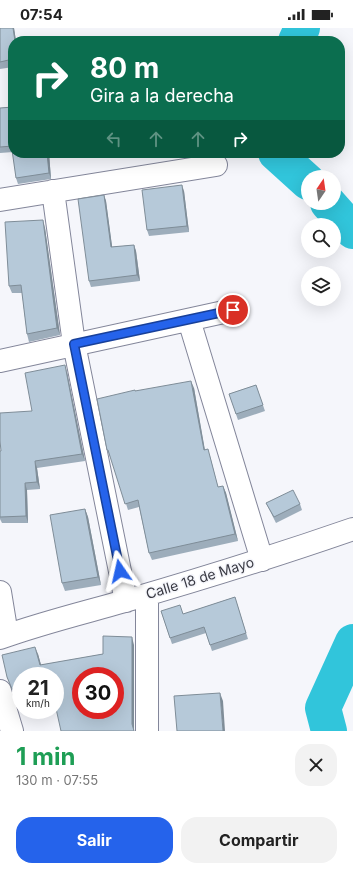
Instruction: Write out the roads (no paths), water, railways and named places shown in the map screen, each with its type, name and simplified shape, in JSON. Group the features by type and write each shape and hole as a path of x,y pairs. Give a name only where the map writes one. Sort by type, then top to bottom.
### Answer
{"street":[{"path":"0,200 216,165"},
{"path":"53,191 74,344 136,598 147,731"},
{"path":"0,361 233,310"},
{"path":"189,320 262,560"},
{"name":"Calle 18 de Mayo","path":"3,637 262,560 353,529"},
{"path":"0,592 3,637"},
{"path":"0,691 12,731"}],"waterway":[{"path":"298,36 302,28"},
{"path":"282,158 301,176"},
{"path":"334,210 353,231"},
{"path":"329,731 323,708 353,642"}]}
